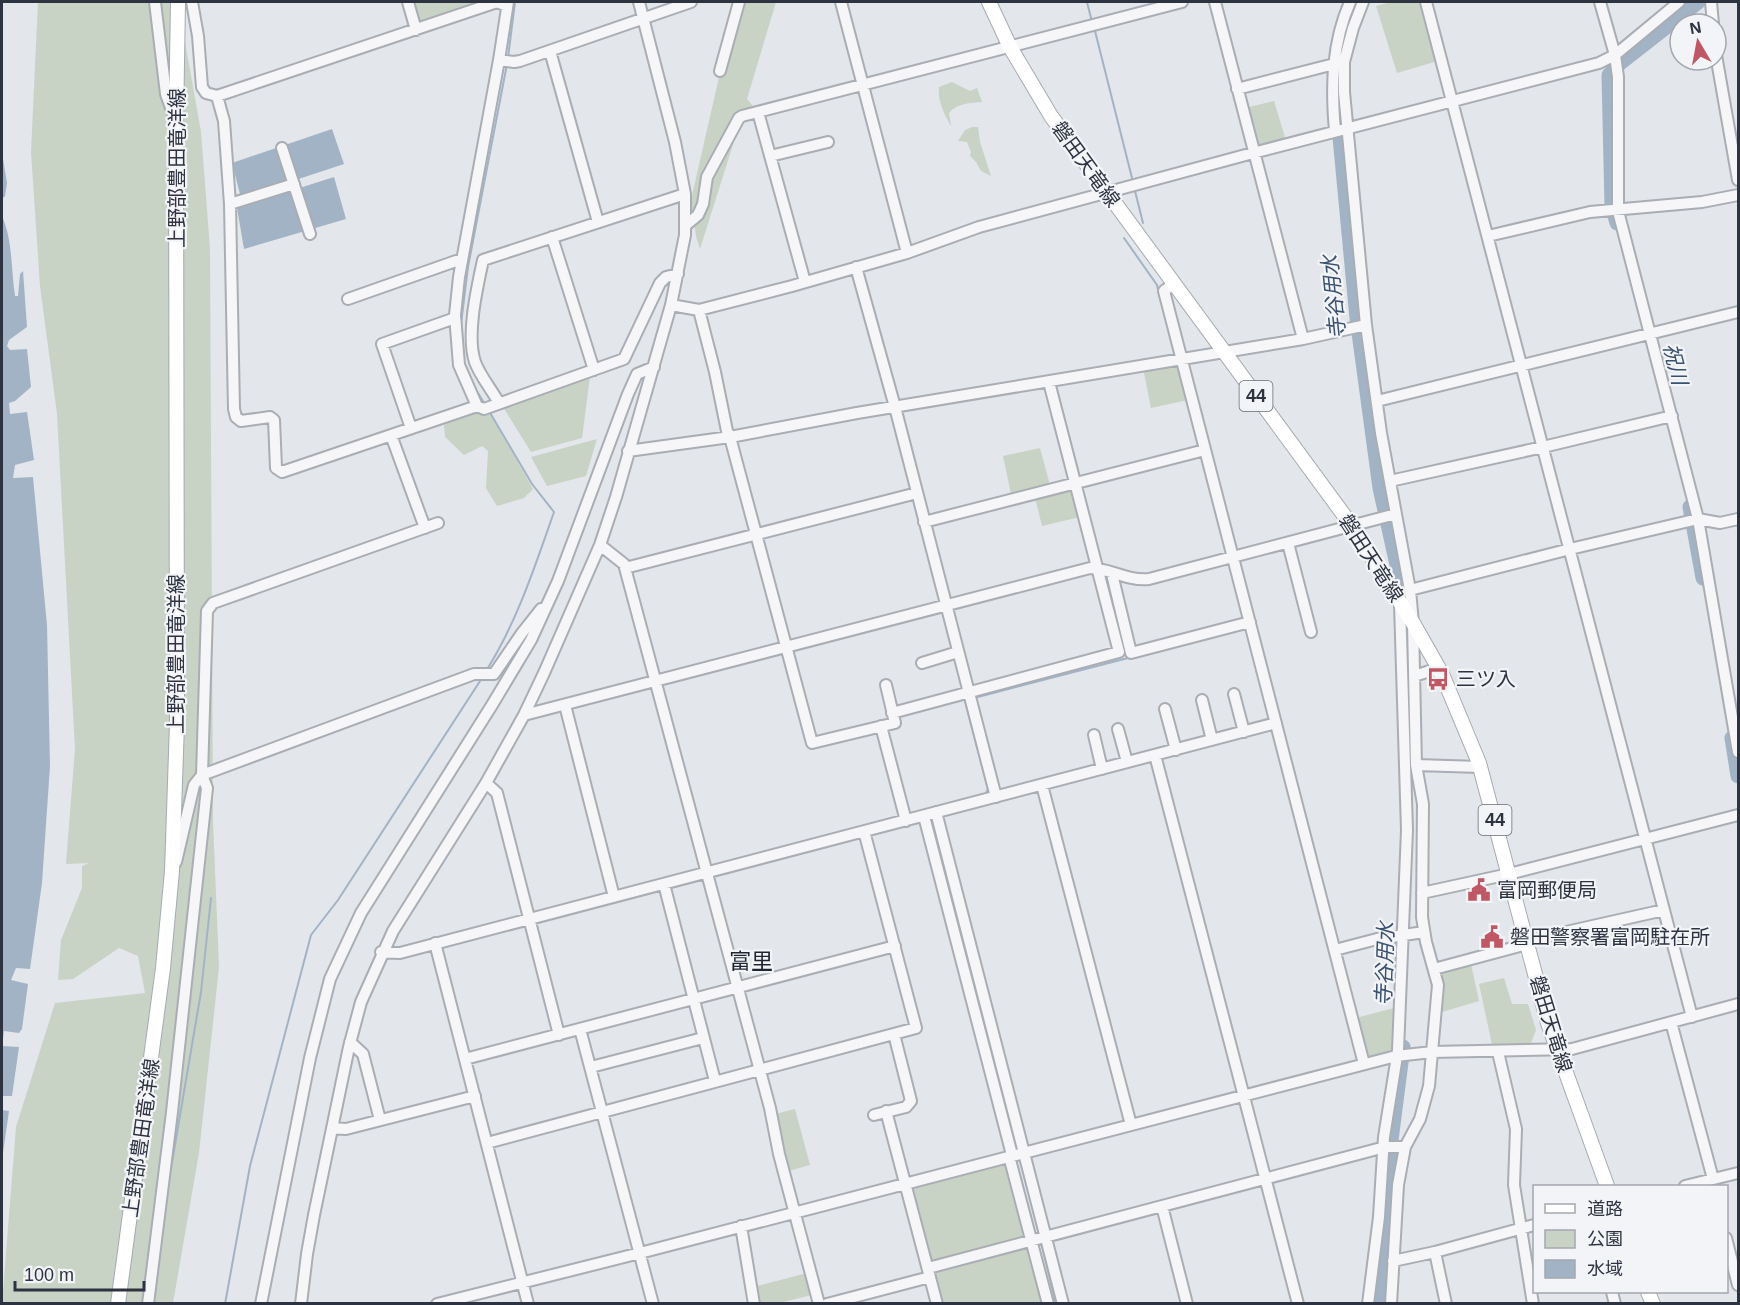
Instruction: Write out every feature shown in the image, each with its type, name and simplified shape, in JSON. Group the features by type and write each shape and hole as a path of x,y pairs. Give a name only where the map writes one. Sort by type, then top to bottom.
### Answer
{"main road":[{"name":"上野部豊田竜洋線","path":"118,1304 164,968 172,871 177,723 176,124 178,2"},
{"name":"磐田天竜線","path":"989,2 1010,47 1051,116 1352,526 1442,674 1480,767 1556,1050 1607,1185"}],"street":[{"path":"155,2 166,94 176,124"},
{"path":"192,2 198,36 202,87 206,93 217,96 497,2 507,4 462,262 455,318 459,365 477,406"},
{"path":"408,2 416,30"},
{"path":"302,1304 308,1244 350,1042 361,1002 381,952 486,783 524,715 600,545 654,367 678,274 686,225 685,194 675,142 639,2"},
{"path":"499,60 514,62 691,2"},
{"path":"720,71 739,2"},
{"path":"841,2 907,253"},
{"path":"686,225 698,215 703,204 707,177 739,118 1182,2"},
{"path":"1215,2 1303,339"},
{"path":"1350,2 1338,36 1339,63 1348,128 1366,325 1390,481 1410,590 1413,623 1416,765 1423,804 1424,932 1438,985 1429,1086 1423,1110 1393,1147 1368,1304"},
{"path":"1335,131 1333,100 1339,63 1363,2"},
{"path":"1426,2 1692,1017"},
{"path":"1600,2 1615,55 1618,77 1618,211 1698,519 1738,752"},
{"path":"670,305 699,310 907,253 978,227 1599,63 1615,55 1679,2"},
{"path":"550,51 598,222"},
{"path":"1237,89 1339,63"},
{"path":"1719,72 1738,180"},
{"path":"217,96 224,121 230,204 234,409 236,417 241,421 270,417 274,420 276,468 282,472 477,406 484,409 624,359 660,283 666,277 678,274"},
{"path":"758,112 805,282"},
{"path":"771,156 828,142"},
{"path":"282,148 310,234"},
{"path":"230,204 294,184"},
{"path":"499,403 476,362 473,345 474,303 483,260 685,194"},
{"path":"1488,236 1590,212 1702,202 1738,195"},
{"path":"552,237 594,370"},
{"path":"348,299 456,261 462,262"},
{"path":"856,267 895,407 996,797"},
{"path":"1173,284 1164,291 1364,1064"},
{"path":"699,310 727,431 812,743 895,723 886,686"},
{"path":"1377,401 1738,312"},
{"path":"411,428 382,344 455,318"},
{"path":"628,451 730,437 1181,358 1303,339 1366,325"},
{"path":"261,1304 309,1058 330,979 361,913 531,640 558,581 637,374 654,367"},
{"path":"892,713 1119,652 1049,382"},
{"path":"1390,481 1672,416"},
{"path":"391,435 425,528"},
{"path":"924,522 1205,450"},
{"path":"625,568 917,493"},
{"path":"524,715 1090,568 1138,580 1149,579 1396,514"},
{"path":"1410,590 1698,519 1720,523 1738,519"},
{"path":"148,1304 207,788 202,775 207,611 213,603 438,523"},
{"path":"1288,543 1311,632"},
{"path":"600,545 624,564 657,682 819,1304"},
{"path":"1112,574 1131,653 1250,622"},
{"path":"1390,1304 1397,1194 1393,1147 1384,1137 1396,1056 1407,830 1400,603"},
{"path":"172,871 178,857 194,785 202,775 474,674 494,674 522,633 547,604"},
{"path":"922,663 958,652"},
{"path":"1414,676 1433,670 1442,674"},
{"path":"1234,694 1244,732"},
{"path":"1202,700 1212,740"},
{"path":"565,705 614,897"},
{"path":"1165,709 1176,750"},
{"path":"381,952 399,953 1276,723"},
{"path":"881,726 906,821"},
{"path":"1118,729 1127,762"},
{"path":"1094,735 1102,769"},
{"path":"1155,755 1298,1304"},
{"path":"1416,765 1480,767"},
{"path":"486,783 497,793 559,1035"},
{"path":"1042,785 1131,1125"},
{"path":"936,812 1024,1152 1048,1304"},
{"path":"1422,893 1509,874 1738,815"},
{"path":"924,816 1010,1156 1063,1304"},
{"path":"487,1143 916,1028 864,831"},
{"path":"664,884 715,1082"},
{"path":"1434,969 1527,943 1664,910"},
{"path":"1335,950 1377,939 1424,932"},
{"path":"435,943 528,1304"},
{"path":"465,1059 895,946"},
{"path":"437,1304 1396,1056 1432,1052 1572,1049 1738,1004"},
{"path":"1671,1022 1712,1182"},
{"path":"580,1029 653,1304"},
{"path":"874,1114 906,1107 911,1101 894,1034"},
{"path":"591,1067 703,1038"},
{"path":"350,1042 363,1054 380,1120"},
{"path":"1498,1052 1516,1129 1514,1185 1533,1289 1533,1304"},
{"path":"332,1128 345,1128 475,1096"},
{"path":"886,1111 937,1304"},
{"path":"827,1304 1039,1239 1393,1147"},
{"path":"1692,1185 1712,1182 1738,1173"},
{"path":"1162,1206 1187,1304"},
{"path":"1393,1261 1533,1225"},
{"path":"741,1226 754,1304"},
{"path":"1728,1246 1738,1285"},
{"path":"1435,1252 1446,1304"}],"green space":[{"path":"38,2 178,2 201,132 210,249 213,822 219,967 199,1153 173,1303 2,1304 16,1127 55,1003 145,993 138,956 119,948 73,979 58,980 61,940 82,888 82,866 89,863 66,864 75,749 57,414 40,286 31,152"},
{"path":"412,2 487,2 419,25"},
{"path":"739,2 776,2 747,99 758,112 742,116 700,249 691,200 722,64"},
{"path":"1391,2 1424,2 1441,60 1397,73 1376,6"},
{"path":"952,82 970,91 977,88 982,102 964,104 952,110 949,113 951,126 942,108 939,87"},
{"path":"1274,101 1287,144 1253,153 1241,109"},
{"path":"978,127 980,142 991,176 981,171 970,156 971,152 967,142 958,141 965,130"},
{"path":"1180,361 1188,400 1151,408 1143,368"},
{"path":"590,377 582,438 531,452 503,407"},
{"path":"476,413 491,415 533,489 524,498 497,506 486,488 488,451 482,446 464,455 445,437 444,425"},
{"path":"597,439 586,476 547,486 531,457"},
{"path":"1040,448 1051,489 1075,483 1084,516 1042,526 1034,494 1012,499 1003,456"},
{"path":"1471,964 1479,1001 1439,1013 1440,971"},
{"path":"1504,978 1512,1004 1528,1004 1536,1030 1529,1048 1493,1049 1479,984"},
{"path":"1394,1008 1392,1051 1363,1061 1352,1019"},
{"path":"795,1109 810,1165 785,1172 771,1115"},
{"path":"1009,1156 1048,1303 937,1303 906,1183"},
{"path":"811,1272 816,1294 779,1303 758,1303 757,1286"}],"water":[{"path":"332,129 344,164 241,198 232,163"},
{"path":"2,153 7,183 5,196 2,199"},
{"path":"334,177 346,219 244,249 237,208"},
{"path":"2,216 10,245 15,296 18,296 20,274 23,271 27,327 9,340 7,346 10,350 27,349 31,387 15,401 9,403 10,414 27,412 34,460 15,465 13,478 33,477 47,625 50,766 42,883 30,969 16,968 11,980 28,984 22,1029 19,1033 4,1031 2,1046"},
{"path":"2,1046 19,1047 12,1096 2,1096"},
{"path":"2,1110 9,1111 2,1160"}],"waterway":[{"path":"508,58 515,2"},
{"path":"1087,2 1092,22"},
{"name":"寺谷用水","path":"1342,44 1356,2"},
{"name":"祝川","path":"1617,223 1612,206 1609,75 1620,63 1698,2"},
{"path":"1094,27 1133,182"},
{"path":"462,336 461,324 468,267 507,64"},
{"name":"寺谷用水","path":"1338,116 1357,318 1380,488 1402,587"},
{"path":"1134,187 1143,223"},
{"path":"1124,238 1157,285 1159,294"},
{"path":"1142,360 1174,355 1175,351"},
{"path":"463,360 486,406"},
{"path":"1055,382 1080,479"},
{"path":"486,671 516,613 554,512 532,484 489,411"},
{"path":"1081,484 1102,566"},
{"name":"祝川","path":"1690,507 1703,578"},
{"path":"1105,574 1115,609"},
{"path":"974,698 1128,658 1128,655"},
{"path":"225,1304 250,1166 311,935 338,900 482,678"},
{"path":"969,700 965,701 988,789 985,795"},
{"name":"祝川","path":"1732,738 1738,776"},
{"path":"931,818 1018,1150"},
{"path":"169,1180 201,992 211,898"},
{"name":"寺谷用水","path":"1382,1304 1391,1140 1403,1047"},
{"path":"1020,1158 1039,1234"},
{"path":"157,1275 163,1225"},
{"path":"1041,1242 1056,1304"}],"place":[{"name":"三ツ入","path":"1438,679"},
{"name":"富岡郵便局","path":"1479,890"},
{"name":"磐田警察署富岡駐在所","path":"1492,937"}],"district":[{"name":"富里","path":"751,961"}]}
